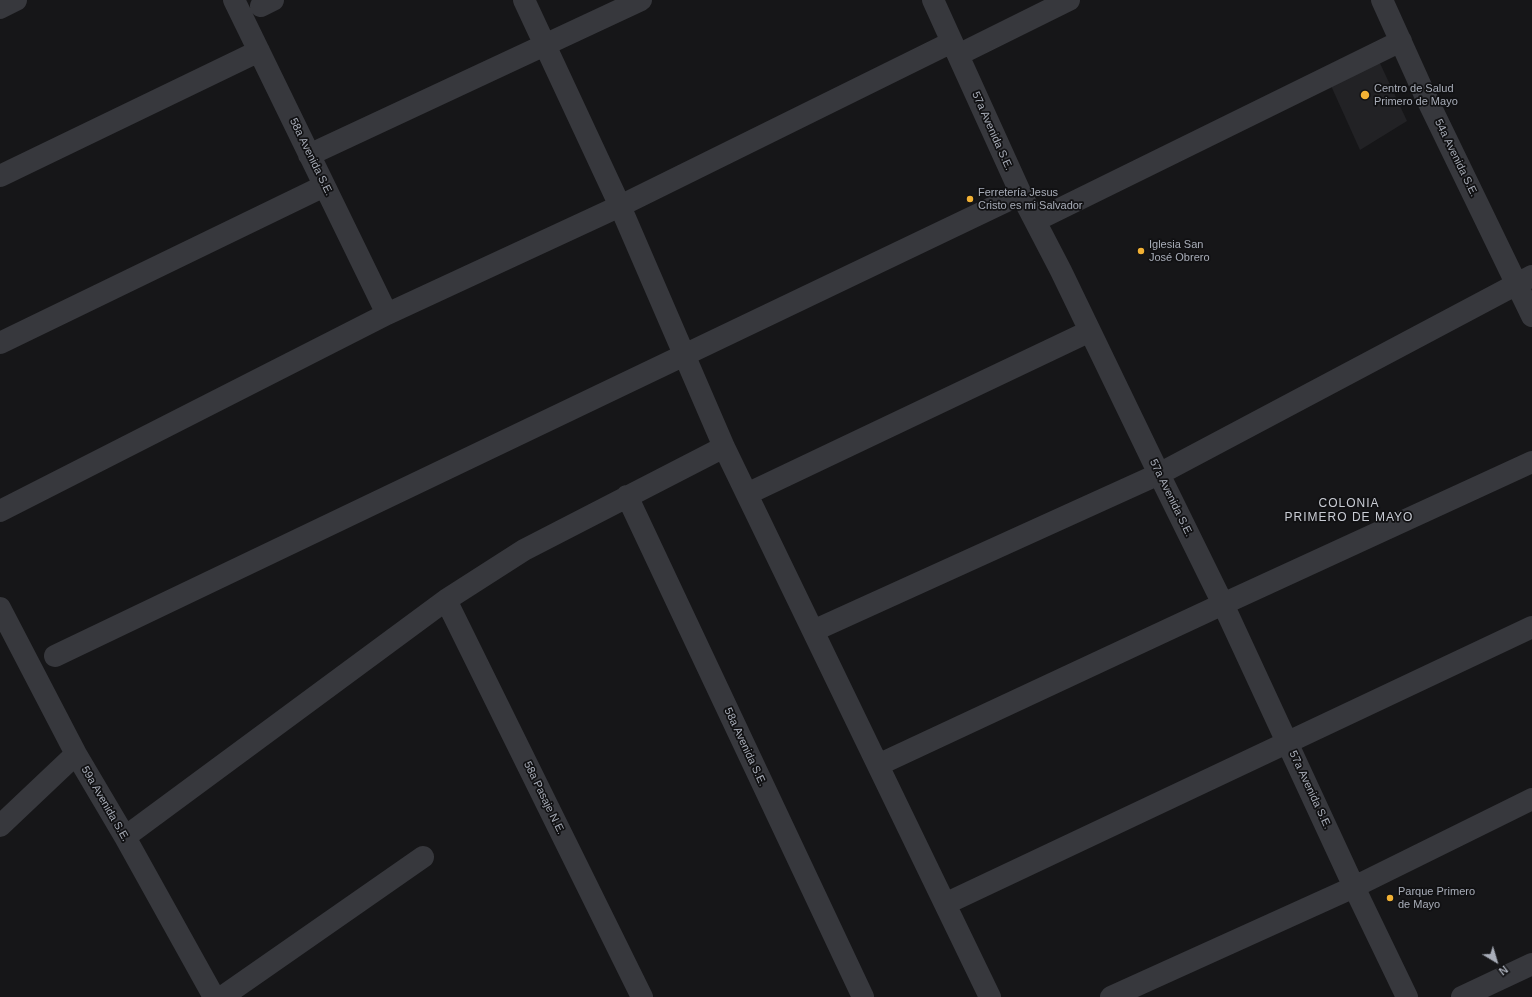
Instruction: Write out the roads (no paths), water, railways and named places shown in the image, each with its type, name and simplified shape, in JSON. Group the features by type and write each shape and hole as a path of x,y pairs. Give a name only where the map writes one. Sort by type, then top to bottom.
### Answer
{"street":[{"path":"0,8 16,0"},
{"name":"58a Avenida S.E.","path":"234,0 387,314"},
{"path":"524,0 620,206 724,446 990,997"},
{"path":"310,155 641,0"},
{"name":"57a Avenida S.E.","path":"933,0 1021,194 1090,331 1223,604 1354,887 1407,997"},
{"path":"0,510 387,314 955,49 1069,0"},
{"name":"54a Avenida S.E.","path":"1382,0 1424,93 1524,280 1532,316"},
{"path":"1035,221 1401,41"},
{"path":"0,176 259,51"},
{"path":"0,343 324,186"},
{"path":"55,656 1021,194"},
{"path":"813,631 1159,474 1524,280"},
{"path":"747,494 1090,331"},
{"path":"125,838 446,600 524,550 724,446"},
{"path":"878,765 1532,462"},
{"name":"58a Avenida S.E.","path":"627,496 863,997"},
{"name":"58a Pasaje N.E.","path":"446,600 642,997"},
{"name":"59a Avenida S.E.","path":"0,608 76,754 214,997"},
{"path":"945,904 1532,627"},
{"path":"0,826 76,754"},
{"path":"1110,997 1354,887 1532,799"},
{"path":"222,997 423,857"},
{"path":"1462,997 1532,964"}],"place":[{"name":"Centro de Salud Primero de Mayo","path":"1365,95"},
{"name":"Ferretería Jesus Cristo es mi Salvador","path":"970,199"},
{"name":"Iglesia San José Obrero","path":"1141,251"},
{"name":"Parque Primero de Mayo","path":"1390,898"}],"district":[{"name":"COLONIA PRIMERO DE MAYO","path":"1349,511"}]}
